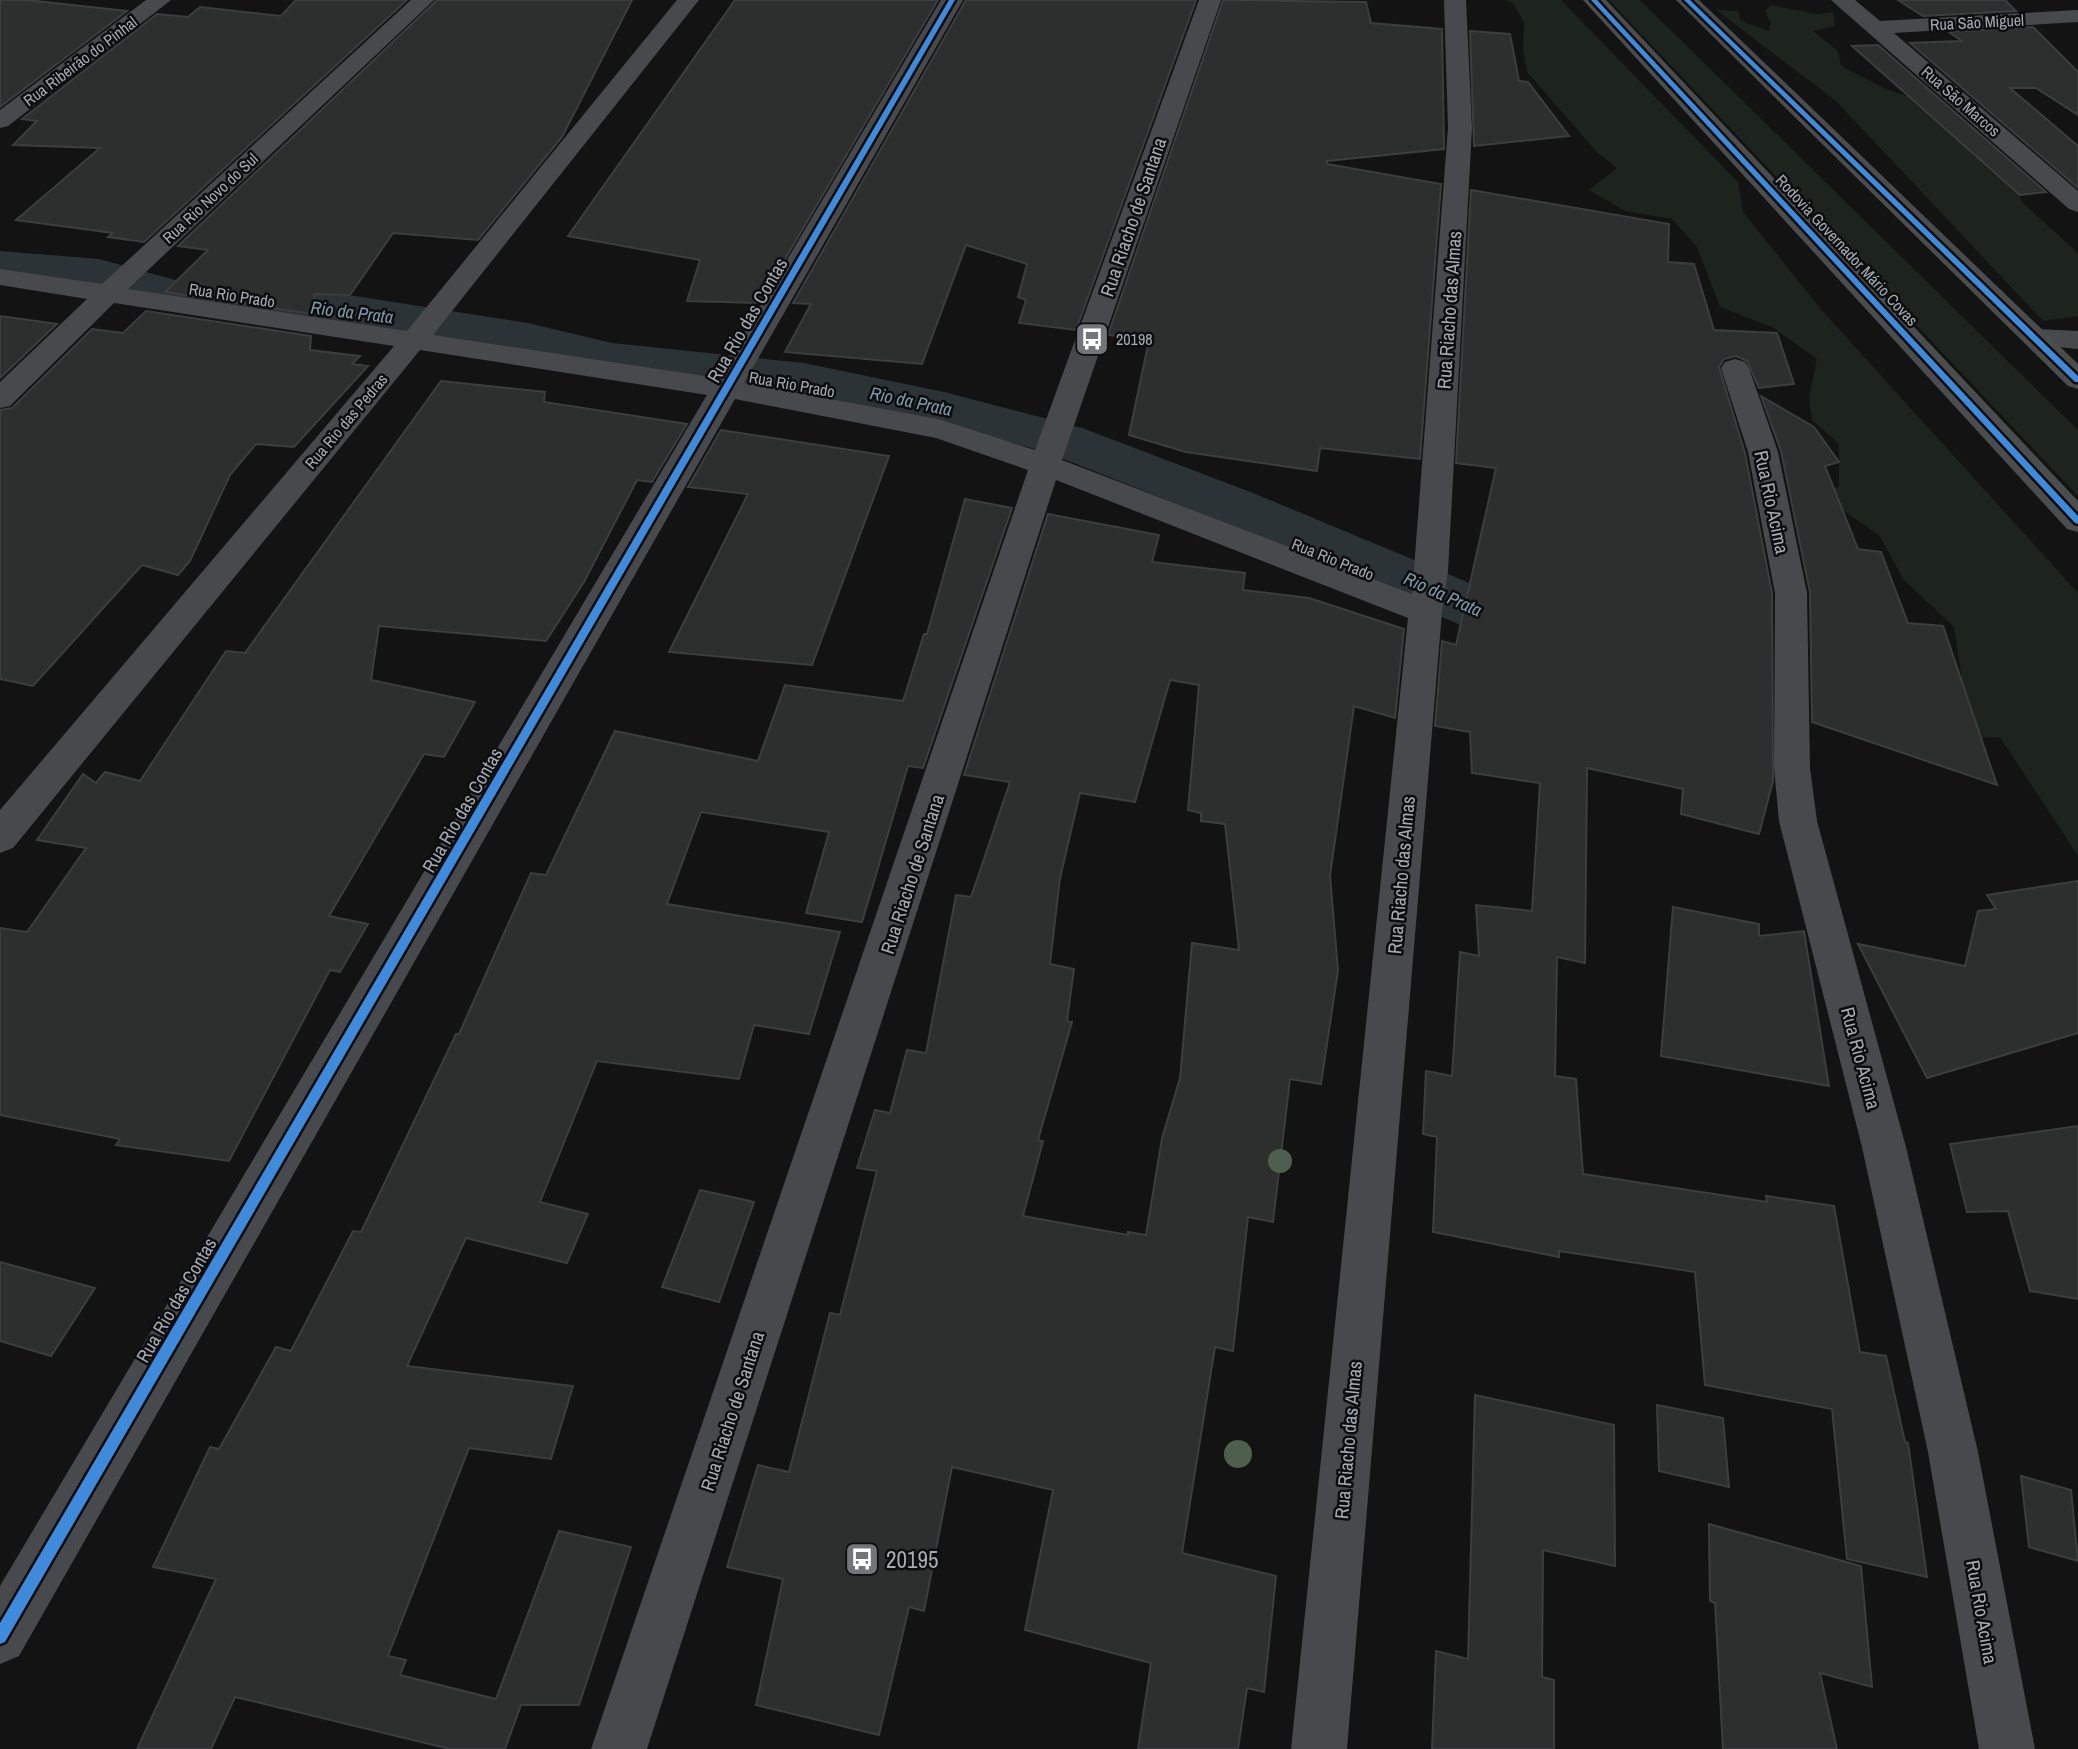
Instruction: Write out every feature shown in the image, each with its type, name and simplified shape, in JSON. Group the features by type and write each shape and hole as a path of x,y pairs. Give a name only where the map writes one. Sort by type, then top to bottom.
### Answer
{"highway":[{"name":"Rodovia Governador Mário Covas","path":"1594,0 2078,521"},
{"path":"1686,0 2078,380"}],"street":[{"name":"Rua Ribeirão do Pinhal","path":"0,121 160,0"},
{"name":"Rua Rio Novo do Sul","path":"0,399 139,264 423,0"},
{"name":"Rua Rio das Pedras","path":"0,838 415,338 436,308 688,0"},
{"name":"Rua Rio das Contas","path":"0,1637 952,0"},
{"name":"Rua Riacho de Santana","path":"619,1749 1051,454 1210,0"},
{"name":"Rua Riacho das Almas","path":"1320,1749 1428,598 1460,128 1455,0"},
{"name":"Rua São Marcos","path":"1842,0 2078,204"},
{"name":"Rua São Miguel","path":"1876,28 2078,16"},
{"path":"2049,178 2078,175"},
{"name":"Rua Rio Prado","path":"0,277 115,290 415,338 735,376 937,429 1051,454 1428,598"},
{"path":"2036,338 2078,340"},
{"name":"Rua Rio Acima","path":"1735,368 1763,453 1791,593 1791,703 1798,821 1884,1147 1953,1452 2007,1749"}],"shaded area":[{"path":"1505,0 1561,0 1738,182 1743,212 1819,307 2078,593 2078,856 2000,737 1910,742 1964,693 1954,627 1903,579 1880,536 1818,493 1839,487 1839,444 1812,420 1809,398 1817,359 1772,327 1720,307 1697,247 1672,219 1625,211 1589,190 1617,168 1596,151 1527,72 1523,50 1524,23 1513,3"},
{"path":"1609,0 1640,0 2078,430 2078,496"},
{"path":"1771,5 1816,14 1833,12 1835,26 1813,31 1838,51 1841,66 1886,89 1919,100 2007,172 2023,203 2078,253 2078,316 2043,321 1836,101 1716,10 1738,11 1741,21 1769,31 1771,23 1765,11"}],"building":[{"path":"0,0 27,0 127,11 0,107"},
{"path":"296,0 407,0 144,242 108,237 113,233 16,220 100,148 13,145 37,121 22,119 157,14 188,17 200,7 281,16"},
{"path":"437,0 632,0 562,137 478,240 393,233 350,295 314,294 313,314 165,292 208,250 178,246"},
{"path":"735,0 938,0 759,303 687,301 700,260 568,236"},
{"path":"966,0 1196,0 1076,330 1019,323 1026,300 1018,297 1027,264 966,245 922,364 785,352 811,304 793,303"},
{"path":"1223,0 1366,2 1371,23 1442,29 1444,149 1327,161 1327,164 1441,184 1420,459 1320,448 1317,471 1186,452 1129,435 1149,340 1108,335"},
{"path":"1898,0 2005,0 2016,11 1923,16"},
{"path":"2033,27 2078,72 2078,115 2036,88 2010,88 2078,146 2078,188 1910,43 1962,41 1949,32"},
{"path":"1470,31 1510,34 1519,81 1528,82 1569,136 1474,146"},
{"path":"1878,45 2046,192 2020,195 1852,46"},
{"path":"1471,190 1669,224 1668,262 1694,264 1714,330 1777,333 1794,384 1759,388 1747,361 1736,356 1724,359 1719,367 1745,453 1772,593 1773,781 1759,834 1681,814 1683,789 1587,768 1585,963 1557,957 1555,1076 1576,1079 1583,1174 1767,1202 1766,1196 1834,1206 1860,1352 1886,1356 1905,1442 1908,1443 1927,1577 1847,1559 1832,1409 1705,1385 1695,1272 1559,1251 1559,1257 1433,1232 1437,1137 1423,1134 1426,1071 1452,1076 1460,952 1479,956 1476,905 1532,911 1540,783 1472,773 1470,732 1435,726 1442,641 1456,645 1496,468 1456,463"},
{"path":"146,311 311,336 310,350 360,356 352,364 368,366 294,447 256,444 230,475 190,561 178,575 142,565 33,686 0,679 0,410 12,408 92,329 123,333"},
{"path":"0,316 57,324 0,378"},
{"path":"441,381 545,392 544,402 687,424 652,482 637,480 584,582 546,641 379,626 371,680 475,702 444,757 424,754 329,916 368,924 340,972 330,970 229,1161 116,1145 120,1139 0,1115 0,928 27,932 86,848 37,840 83,774 96,783 105,772 140,781 226,651 245,653"},
{"path":"1761,396 1814,427 1839,462 1825,466 1858,549 1881,552 1908,623 1943,626 1997,785 1812,722 1810,592 1781,451"},
{"path":"721,430 889,456 812,665 669,652 748,494 688,487"},
{"path":"965,499 1012,508 923,768 908,766 862,922 806,913 829,832 701,812 667,904 840,932 809,1034 754,1025 739,1079 597,1061 540,1202 588,1214 567,1263 466,1238 407,1366 573,1386 551,1459 469,1448 388,1656 406,1660 400,1675 496,1699 559,1531 631,1547 579,1705 521,1705 505,1749 450,1749 235,1697 211,1749 137,1749 216,1579 153,1567 210,1447 219,1449 276,1347 291,1351 353,1231 361,1232 456,1034 459,1034 531,873 546,875 615,731 758,761 785,685 903,701 924,634 927,634"},
{"path":"1048,514 1159,535 1152,562 1245,573 1243,590 1309,598 1404,629 1395,718 1354,706 1330,876 1338,970 1321,1084 1290,1079 1273,1222 1248,1217 1233,1351 1215,1347 1182,1553 1276,1576 1264,1692 1247,1688 1238,1749 1138,1749 1151,1663 1025,1630 1053,1490 952,1467 924,1611 909,1607 879,1735 756,1705 783,1579 727,1567 758,1465 789,1472 830,1313 840,1315 877,1171 857,1168 875,1110 890,1113 907,1050 926,1053 956,895 971,897 1010,782 964,775","holes":["1170,680 1199,685 1188,810 1201,813 1201,821 1225,824 1239,950 1192,943 1180,1078 1162,1138 1146,1235 1128,1232 1128,1235 1023,1216 1043,1141 1038,1140 1072,1022 1067,1021 1074,969 1050,964 1060,878 1080,793 1135,802"]},
{"path":"2078,881 2078,1033 1927,1078 1858,944 1965,966 1978,911 1996,909 1987,895"},
{"path":"1673,907 1759,924 1759,936 1804,931 1829,1086 1661,1056"},
{"path":"2078,1126 2078,1299 2030,1291 2008,1211 1967,1212 1950,1144"},
{"path":"700,1190 754,1202 719,1302 662,1287"},
{"path":"0,1262 95,1288 51,1356 0,1341"},
{"path":"1475,1395 1614,1425 1615,1566 1543,1550 1542,1677 1554,1680 1554,1749 1432,1749 1436,1651 1468,1659"},
{"path":"1657,1405 1723,1418 1729,1487 1659,1471"},
{"path":"2021,1476 2071,1490 2078,1561 2029,1547"},
{"path":"1709,1524 1861,1566 1872,1687 1820,1673 1837,1749 1723,1749 1715,1603 1710,1601"}],"waterway":[{"name":"Rio da Prata","path":"0,264 99,272 183,296 355,310 528,337 612,358 804,378 944,408 1064,440 1234,506 1548,639"}],"cycle path":[{"path":"0,1637 952,0"},
{"path":"1594,0 2078,521"},
{"path":"1687,0 2078,380"}],"place":[{"name":"20198","path":"1092,339"},
{"name":"20195","path":"862,1559"}]}
